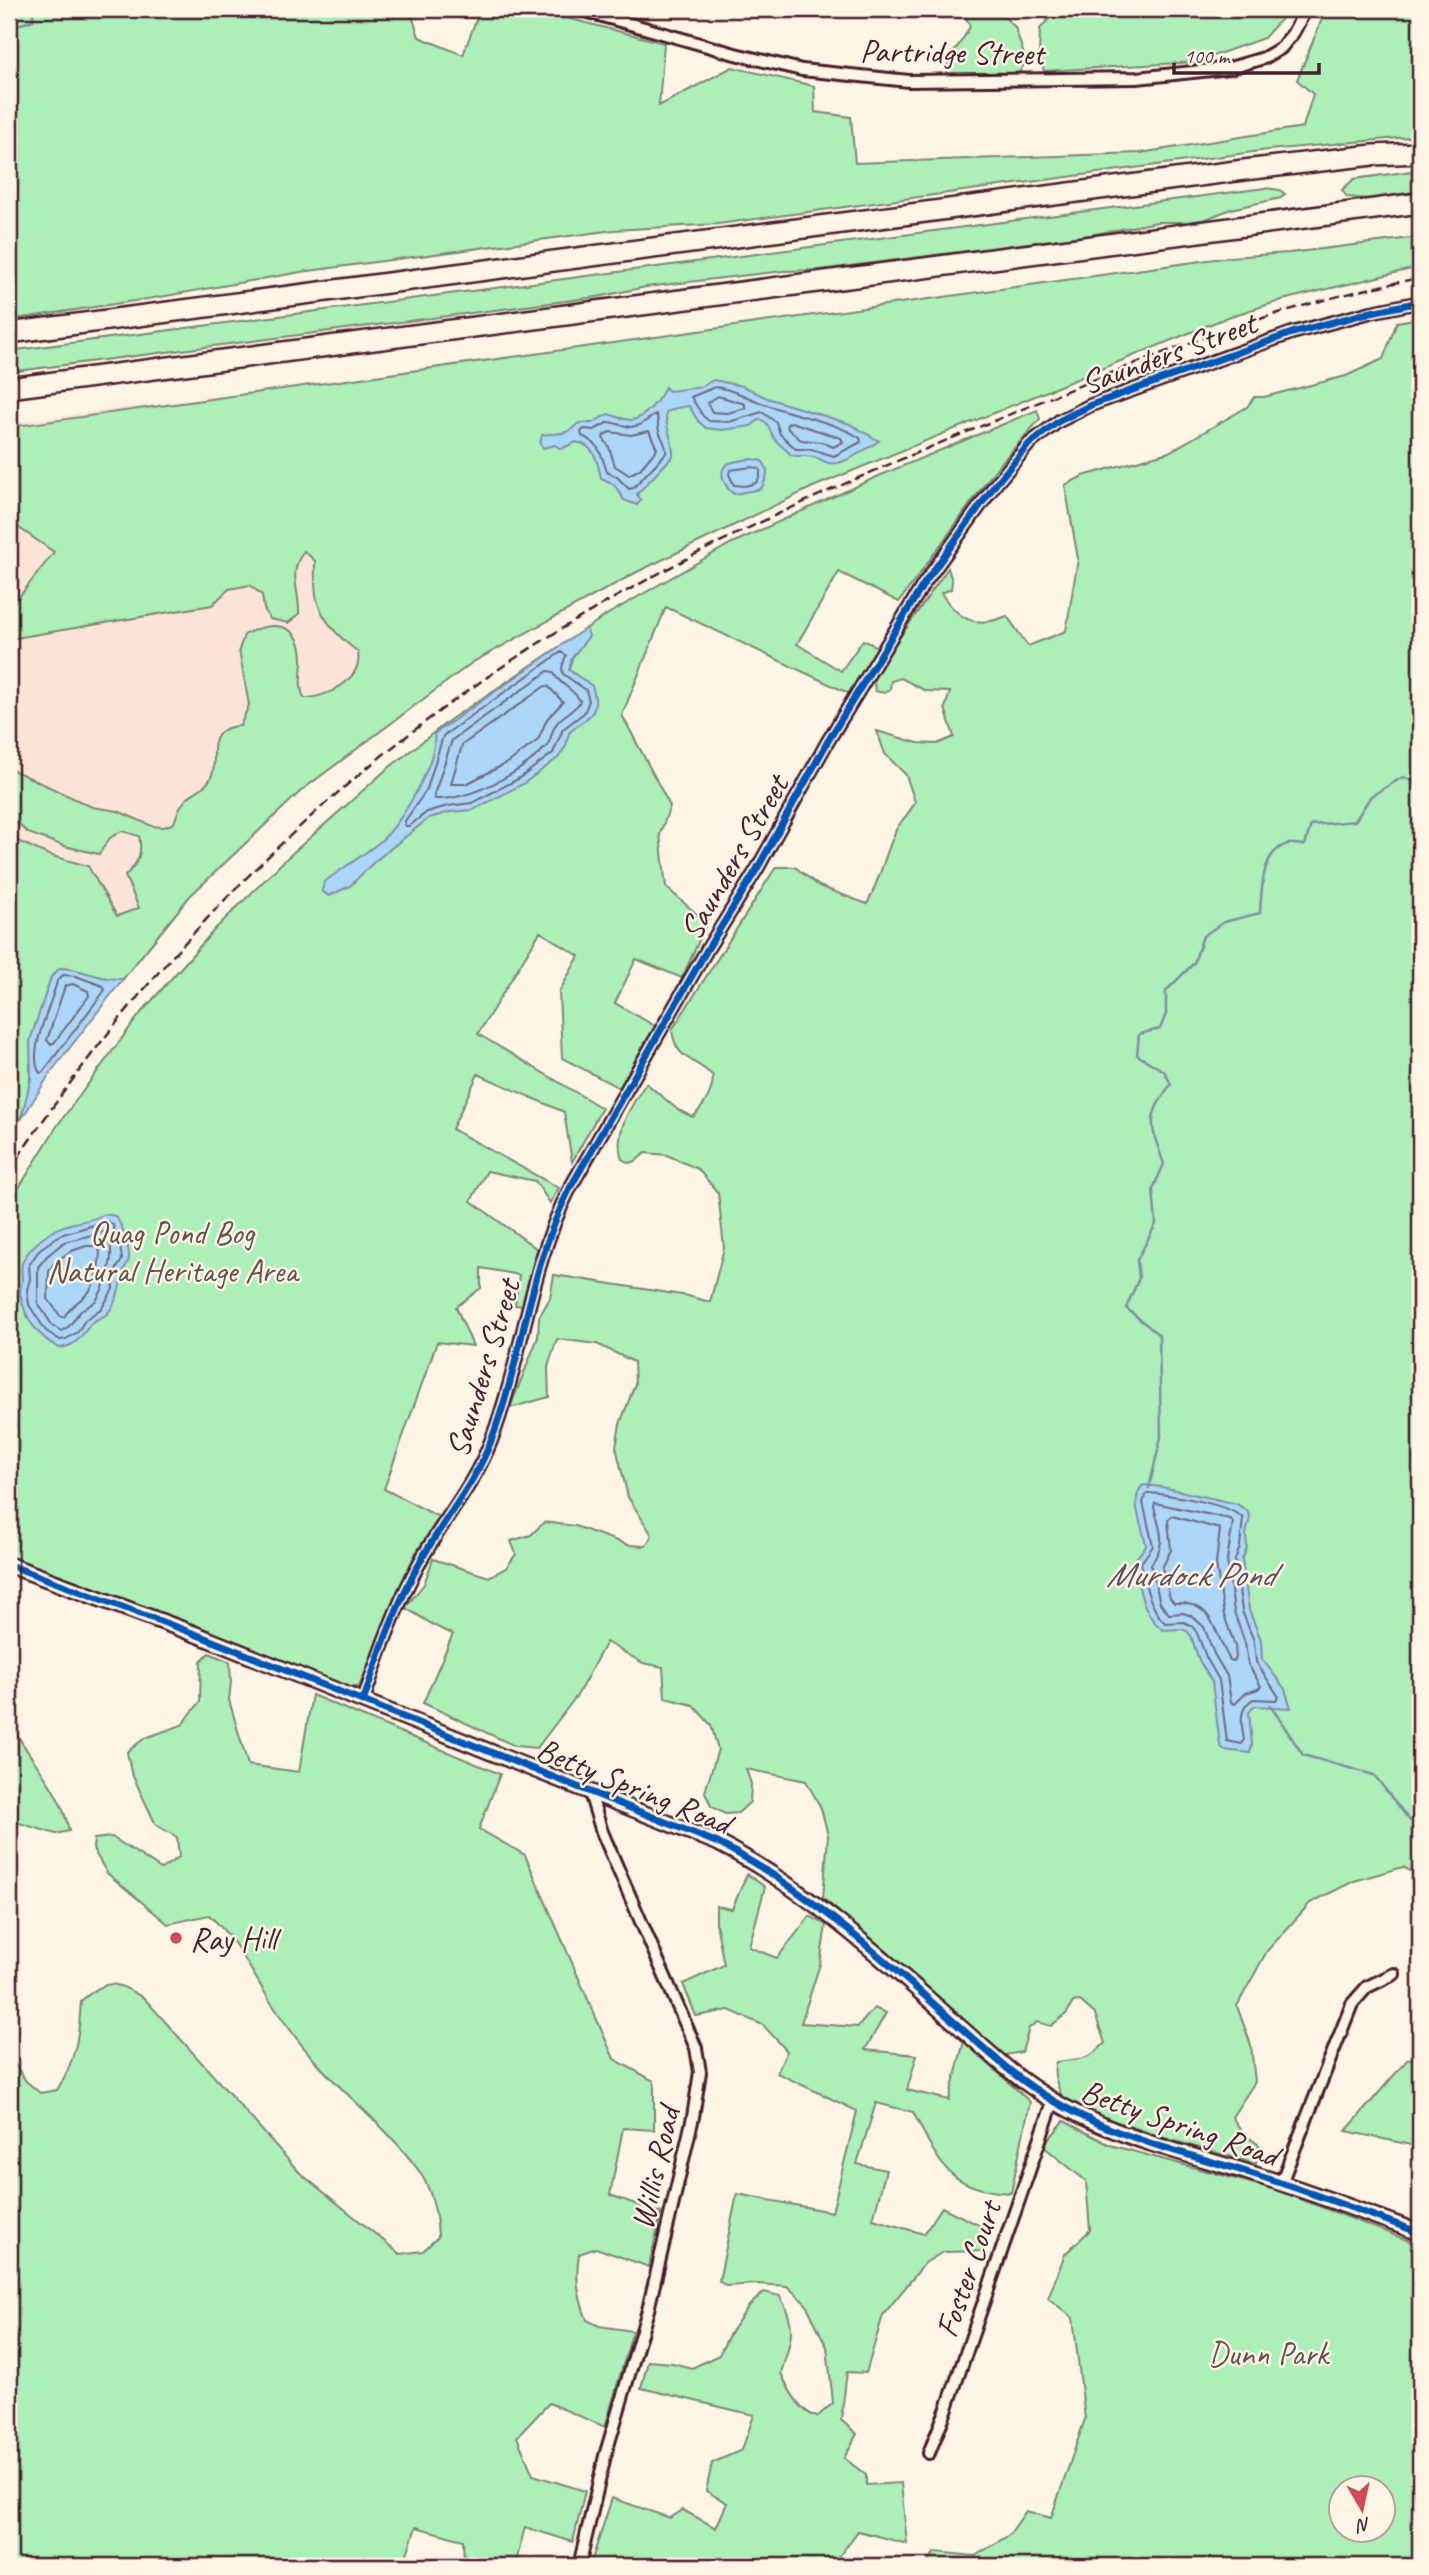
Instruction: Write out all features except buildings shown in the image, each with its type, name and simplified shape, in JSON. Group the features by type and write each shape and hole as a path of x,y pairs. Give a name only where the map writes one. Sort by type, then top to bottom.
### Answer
{"highway":[{"path":"9,333 1256,169 1373,155 1420,153"},
{"path":"9,388 1420,203"}],"street":[{"name":"Partridge Street","path":"578,9 802,70 909,81 1137,78 1230,68 1257,61 1281,48 1306,9"},
{"name":"Saunders Street","path":"363,1702 383,1642 413,1574 466,1492 488,1450 508,1388 540,1261 566,1194 708,948 757,869 844,713 923,585 995,485 1039,435 1059,421 1105,399 1292,333 1420,302"},
{"name":"Betty Spring Road","path":"9,1565 195,1634 718,1843 780,1879 827,1914 1013,2073 1053,2102 1118,2133 1281,2183 1420,2233"},
{"name":"Willis Road","path":"579,2566 605,2456 648,2310 693,2117 700,2072 696,2048 601,1832 590,1793"},
{"path":"1281,2183 1335,2041 1352,2004 1367,1987 1394,1973"},
{"name":"Foster Court","path":"929,2453 1053,2102"}],"shaded area":[{"path":"1230,257 756,506 473,662 302,790 190,896 51,1072 9,1139 9,424 360,379"}],"green space":[{"path":"9,9 410,9 419,37 463,55 480,9 532,9 664,43 659,106 732,67 814,86 815,112 851,117 855,163 1140,153 1303,127 1313,94 1297,80 1326,9 1420,9 1420,136 1268,150 718,224 614,230 301,272 9,320"},
{"path":"962,9 996,9 1015,27 1026,61 1019,73 946,74 952,55 970,26"},
{"path":"1057,9 1290,9 1264,38 1196,62 1044,71 1039,53 1040,29"},
{"path":"1420,170 1420,191 1368,199 1347,197 1342,190 1354,179"},
{"path":"1265,188 1280,190 1285,194 1281,198 1187,222 1157,222 1090,235 819,270 783,271 646,287 597,297 9,372 9,351"},
{"path":"1420,237 1420,267 1286,299 1228,317 813,487 637,572 473,662 302,790 190,896 123,979 60,968 51,977 30,1065 26,1104 9,1139 9,837 49,855 88,866 117,916 139,908 125,876 136,862 140,848 139,836 122,831 110,838 99,854 64,846 28,833 9,815 9,768 92,807 118,811 152,826 164,827 174,823 185,801 210,780 217,737 227,729 240,726 249,705 239,650 244,635 274,626 291,631 301,647 301,684 304,698 323,695 342,685 355,671 358,652 333,629 324,616 315,591 315,561 304,551 295,574 299,614 288,623 270,619 264,609 262,595 250,585 229,589 212,605 9,639 9,605 12,606 54,552 9,521 9,427 1230,257 1289,253"},
{"path":"1420,318 1420,1876 1403,1867 1354,1881 1310,1903 1267,1951 1237,2006 1251,2045 1255,2082 1232,2117 1244,2134 1259,2145 1256,2164 1161,2137 1065,2104 1055,2077 1056,2062 1088,2056 1105,2043 1095,2014 1080,2001 1073,2002 1067,2013 1051,2026 1037,2022 1029,2028 1022,2052 1000,2056 823,1898 828,1835 821,1808 806,1781 746,1769 751,1784 750,1802 738,1813 725,1814 711,1806 705,1792 718,1749 711,1725 693,1705 665,1698 663,1667 643,1663 606,1642 578,1694 537,1748 515,1746 423,1703 453,1634 405,1608 424,1584 433,1559 489,1577 506,1568 516,1554 511,1541 531,1535 544,1522 575,1526 628,1545 646,1546 652,1535 628,1497 616,1447 620,1424 635,1384 634,1362 597,1344 557,1339 548,1367 549,1397 510,1408 538,1337 539,1317 550,1298 554,1275 688,1296 710,1302 724,1248 718,1193 698,1169 667,1155 645,1153 629,1163 622,1159 622,1129 629,1110 646,1083 678,1110 693,1117 710,1093 713,1076 677,1048 672,1030 776,867 795,867 819,886 867,904 896,830 915,802 906,775 885,754 877,731 918,743 937,744 954,737 945,708 950,692 926,691 901,678 891,681 890,689 884,693 875,691 873,676 948,568 952,581 951,589 941,593 961,616 977,622 986,622 1007,616 1028,646 1066,631 1078,559 1065,485 1083,476 1169,452 1247,407 1254,397 1264,397 1346,376 1383,359 1397,322"},
{"name":"Quag Pond Bog Natural Heritage Area","path":"1037,410 1040,419 995,470 899,602 839,572 797,644 841,671 863,640 880,648 850,694 666,607 622,715 670,806 660,834 666,887 707,923 682,978 636,959 615,1003 655,1026 619,1088 562,1058 559,992 579,956 540,932 478,1034 602,1108 572,1162 564,1112 478,1074 452,1129 559,1188 550,1203 535,1181 487,1171 471,1201 537,1249 522,1306 515,1305 519,1275 481,1268 481,1288 456,1307 473,1346 437,1342 384,1489 439,1517 415,1554 359,1687 341,1687 9,1559 9,1204 57,1126 140,1014 216,928 287,858 386,770 451,719 608,614 730,544 881,475"},
{"path":"209,1653 230,1662 229,1700 248,1765 299,1772 312,1695 500,1774 479,1829 525,1855 614,2059 654,2081 654,2130 623,2128 610,2195 661,2213 649,2267 596,2248 579,2254 578,2287 587,2320 599,2326 633,2331 605,2427 549,2403 517,2437 533,2475 585,2491 573,2542 525,2527 515,2566 464,2566 463,2540 416,2527 403,2566 9,2566 9,2056 26,2081 40,2093 57,2090 75,2047 81,2001 91,1993 112,1984 144,1998 300,2173 400,2254 423,2251 438,2237 433,2203 419,2171 382,2128 303,2047 219,1925 209,1915 168,1924 107,1873 93,1849 94,1839 112,1837 161,1869 179,1857 177,1837 156,1825 131,1772 127,1752 145,1738 182,1725 200,1702 201,1661"},
{"path":"9,1719 59,1801 69,1831 56,1834 19,1823 9,1810"},
{"path":"747,1874 765,1887 749,1947 777,1958 810,1916 826,1925 820,1964 801,2023 858,2027 874,2008 886,2013 865,2050 917,2055 907,2090 949,2100 964,2041 1030,2102 1011,2193 989,2191 959,2179 939,2159 913,2112 876,2103 857,2164 886,2170 873,2219 924,2234 942,2207 985,2228 984,2251 943,2252 925,2263 883,2315 866,2373 847,2372 841,2420 857,2434 844,2458 866,2475 866,2485 901,2483 907,2544 858,2531 832,2566 590,2566 612,2498 670,2518 683,2510 716,2528 727,2503 706,2491 712,2463 742,2450 754,2415 641,2388 648,2361 692,2368 719,2355 730,2333 749,2306 764,2292 780,2296 789,2317 790,2342 781,2373 791,2393 805,2410 817,2417 833,2403 827,2347 806,2304 787,2286 726,2286 719,2281 737,2194 832,2212 857,2111 777,2073 787,2051 763,2025 729,2010 696,2016 683,1984 724,1965 716,1923 716,1906 732,1909"},
{"path":"1420,2054 1420,2147 1346,2131 1407,2060"},
{"name":"Dunn Park","path":"1064,2121 1110,2145 1277,2190 1420,2245 1420,2566 925,2566 935,2552 975,2556 1009,2535 1026,2511 1051,2518 1085,2419 1073,2318 1048,2298 1065,2254 1090,2230 1086,2181 1043,2146"}],"water":[{"path":"713,380 743,386 767,398 850,424 879,441 848,459 828,463 810,456 791,455 772,435 768,425 760,419 751,426 722,430 706,428 689,406 676,408 666,412 673,456 637,494 641,500 637,505 624,500 615,486 601,478 595,455 588,447 576,442 561,449 555,445 543,448 540,444 542,435 565,432 579,423 592,423 608,414 627,420 640,417 651,408 665,387 669,391 701,387"},
{"path":"752,459 762,461 766,468 767,475 763,486 761,489 734,494 724,481 723,469 729,463"},
{"path":"586,628 589,636 572,658 569,670 592,686 595,696 594,710 569,733 566,746 558,758 523,784 473,810 450,812 429,818 374,862 350,886 329,896 322,891 324,882 382,840 399,820 425,775 434,746 434,734"},
{"path":"60,968 123,979 51,1072 21,1120 31,1078 30,1041 51,977"},
{"path":"105,1214 115,1216 118,1220 128,1247 129,1258 118,1294 107,1314 93,1322 73,1344 59,1348 38,1332 25,1310 20,1293 22,1263 32,1248 53,1231"},
{"name":"Murdock Pond","path":"1143,1485 1237,1504 1247,1511 1250,1517 1246,1535 1247,1548 1242,1560 1249,1610 1261,1640 1262,1659 1285,1689 1291,1708 1255,1706 1249,1712 1252,1745 1250,1753 1224,1750 1220,1745 1212,1682 1199,1660 1191,1636 1182,1629 1163,1630 1146,1608 1134,1561 1146,1546 1137,1506 1139,1491"}],"waterway":[{"path":"9,39 15,26 33,20 33,9"},
{"path":"1149,1488 1161,1437 1159,1335 1126,1308 1139,1278 1137,1260 1156,1224 1153,1189 1164,1164 1153,1131 1153,1122 1157,1105 1171,1084 1164,1071 1137,1055 1139,1034 1160,1029 1166,1014 1166,991 1194,963 1203,936 1224,922 1260,913 1264,873 1272,855 1279,848 1288,844 1305,845 1311,825 1355,821 1371,796 1403,777 1420,784"},
{"path":"1270,1705 1303,1755 1374,1775 1411,1822 1420,1823"}],"railway":[{"path":"9,1171 68,1086 131,1005 199,927 271,854 347,785 428,720 512,660 600,606 695,555 890,464 1095,379 1201,339 1309,304 1420,278"}],"cycle path":[{"path":"363,1702 375,1665 412,1577 476,1472 491,1441 511,1378 535,1281 556,1218 570,1188 708,948 757,869 828,741 923,585 995,485 1029,444 1059,421 1091,405 1292,333 1420,302"},
{"path":"9,1565 195,1634 718,1843 758,1866 833,1918 1008,2069 1065,2107 1123,2134 1293,2187 1420,2233"}],"place":[{"name":"Ray Hill","path":"176,1938"}]}
